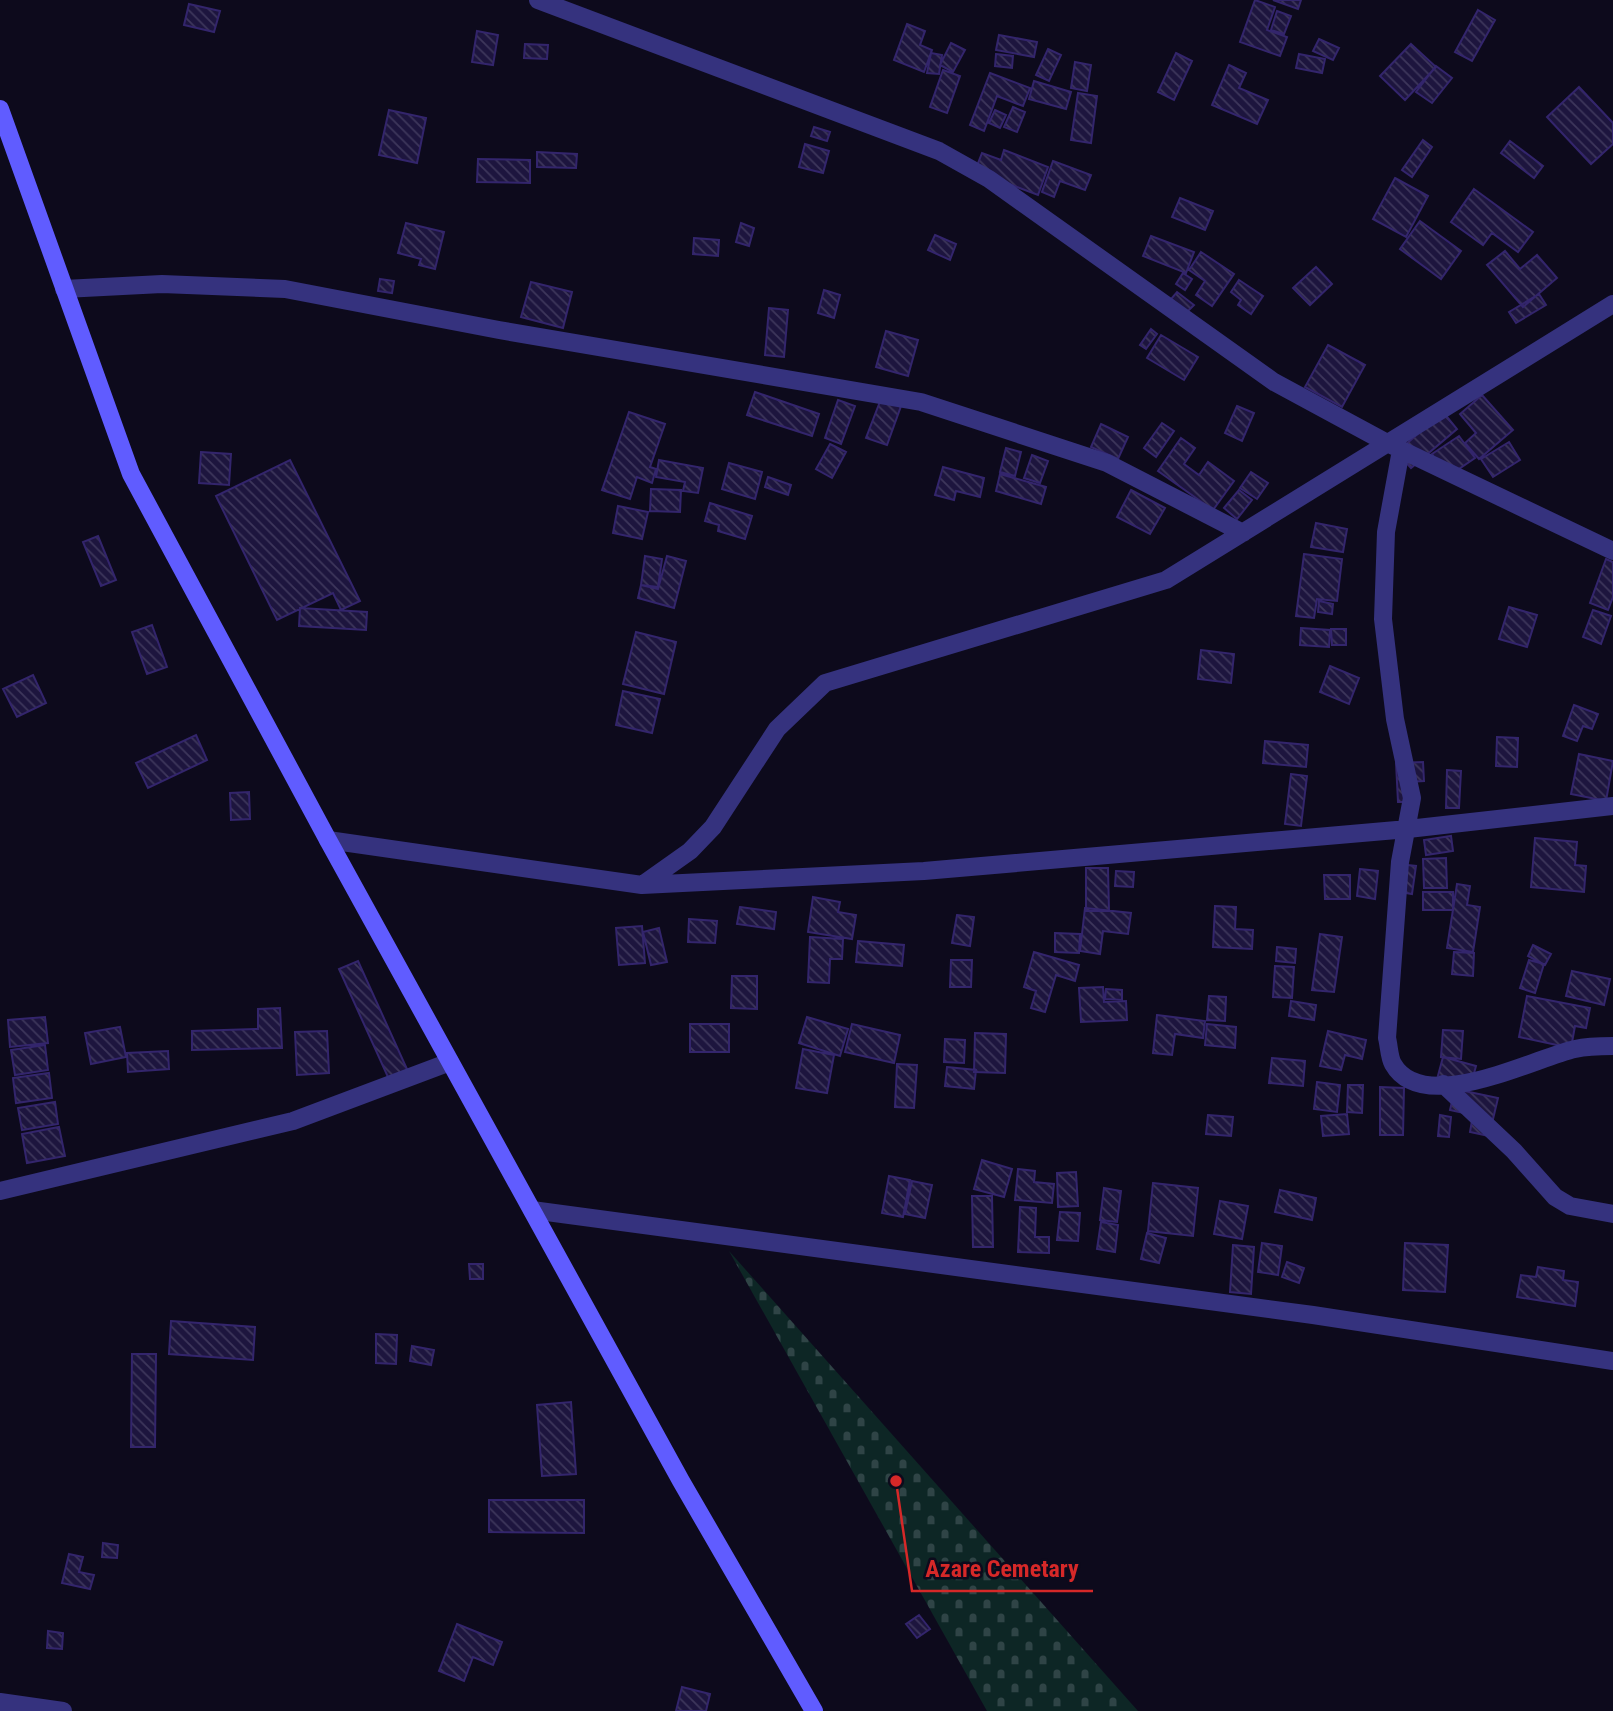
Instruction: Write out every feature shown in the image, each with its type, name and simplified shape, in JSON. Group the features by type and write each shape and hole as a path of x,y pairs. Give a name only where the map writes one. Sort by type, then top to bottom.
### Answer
{"street":[{"path":"538,0 939,151 989,178 1274,382 1394,447 1613,551"},
{"path":"0,109 131,474 328,840 681,1481 814,1711"},
{"path":"64,289 162,284 285,289 499,330 921,402 1107,463 1243,533"},
{"path":"642,885 690,851 713,827 777,729 825,682 1166,580 1394,447 1613,304"},
{"path":"1394,447 1384,619 1395,719 1412,798 1400,862 1387,1038 1393,1063 1406,1078 1424,1084 1470,1084 1572,1049 1613,1046"},
{"path":"328,840 642,885 924,870 1408,829 1613,806"},
{"path":"0,1191 293,1121 450,1062"},
{"path":"1443,1084 1514,1151 1555,1197 1570,1206 1613,1214"},
{"path":"532,1210 1299,1313 1613,1361"},
{"path":"0,1702 63,1711"}],"green space":[{"path":"729,1251 1138,1711 987,1711"}],"building":[{"path":"1255,0 1275,7 1267,30 1287,37 1280,56 1240,42"},
{"path":"1273,0 1301,0 1298,9"},
{"path":"189,4 220,11 214,32 184,25"},
{"path":"1478,10 1495,20 1472,61 1455,52"},
{"path":"1277,11 1291,16 1284,34 1271,30"},
{"path":"907,24 925,31 920,45 932,50 924,72 894,60"},
{"path":"477,31 498,35 493,65 472,62"},
{"path":"999,35 1037,42 1034,57 996,50"},
{"path":"1319,39 1339,48 1333,60 1313,51"},
{"path":"951,43 965,50 953,72 940,65"},
{"path":"525,44 548,45 547,59 524,58"},
{"path":"1411,44 1436,67 1405,100 1380,76"},
{"path":"1048,49 1061,55 1049,81 1036,75"},
{"path":"931,53 942,55 939,74 927,73"},
{"path":"1176,53 1192,61 1174,100 1158,92"},
{"path":"996,54 1013,56 1012,68 995,66"},
{"path":"1299,54 1325,59 1322,73 1296,68"},
{"path":"1075,62 1091,65 1087,91 1071,88"},
{"path":"1229,65 1246,73 1239,88 1268,100 1257,124 1212,105"},
{"path":"1436,66 1452,78 1432,103 1416,92"},
{"path":"943,70 960,76 947,113 930,107"},
{"path":"990,73 1030,88 1023,106 997,96 984,131 970,125"},
{"path":"1034,81 1071,92 1066,109 1029,99"},
{"path":"1579,87 1613,123 1613,144 1591,164 1547,117"},
{"path":"1078,93 1097,96 1091,143 1071,140"},
{"path":"1013,107 1025,112 1017,132 1004,127"},
{"path":"389,110 426,118 417,163 379,155"},
{"path":"995,110 1006,115 1000,128 989,123"},
{"path":"814,127 830,132 827,141 811,136"},
{"path":"1423,140 1432,147 1412,177 1402,170"},
{"path":"1510,141 1543,166 1534,178 1501,153"},
{"path":"805,144 829,151 823,173 799,167"},
{"path":"1004,150 1048,167 1038,195 975,171 982,153 1001,160"},
{"path":"537,152 577,154 576,168 537,167"},
{"path":"478,159 530,160 530,183 477,182"},
{"path":"1053,161 1091,175 1085,190 1060,181 1054,197 1042,192"},
{"path":"1395,178 1428,196 1406,237 1373,219"},
{"path":"1474,189 1533,232 1518,252 1492,233 1483,245 1451,222"},
{"path":"1180,198 1213,211 1205,230 1172,217"},
{"path":"1420,221 1461,251 1441,279 1400,249"},
{"path":"406,223 444,232 435,269 419,265 421,259 398,253"},
{"path":"741,223 754,228 749,246 736,242"},
{"path":"935,235 956,244 950,260 928,250"},
{"path":"1151,236 1194,252 1186,273 1143,256"},
{"path":"694,238 719,240 718,256 693,254"},
{"path":"1505,251 1520,269 1537,255 1557,278 1523,307 1487,265"},
{"path":"1201,252 1234,274 1212,306 1196,295 1205,281 1189,270"},
{"path":"1316,267 1332,284 1310,305 1293,288"},
{"path":"1183,273 1192,279 1185,290 1176,284"},
{"path":"380,279 394,281 392,293 378,291"},
{"path":"1239,280 1263,296 1251,314 1238,305 1241,300 1231,292"},
{"path":"531,282 572,292 563,328 521,317"},
{"path":"824,290 840,295 834,318 818,313"},
{"path":"1177,292 1194,305 1187,312 1171,299"},
{"path":"1539,294 1546,305 1516,323 1509,312"},
{"path":"769,308 788,310 784,357 765,355"},
{"path":"1151,329 1157,334 1146,349 1140,345"},
{"path":"886,331 918,340 908,376 876,367"},
{"path":"1161,335 1198,357 1184,380 1147,358"},
{"path":"1328,345 1365,365 1342,407 1305,387"},
{"path":"755,392 819,414 812,436 747,415"},
{"path":"1482,395 1513,430 1479,459 1465,443 1476,433 1460,414"},
{"path":"881,399 901,406 887,445 866,438"},
{"path":"838,400 855,406 841,444 825,438"},
{"path":"1237,406 1254,413 1242,441 1225,433"},
{"path":"629,412 665,424 650,467 656,469 652,483 637,477 630,499 602,490"},
{"path":"1443,412 1457,429 1411,468 1397,452"},
{"path":"1162,423 1174,431 1156,457 1144,448"},
{"path":"1101,424 1128,437 1118,459 1091,447"},
{"path":"1459,436 1475,458 1447,477 1432,454"},
{"path":"1181,438 1195,448 1184,464 1199,475 1208,462 1234,481 1213,510 1158,471"},
{"path":"1509,442 1520,460 1493,477 1481,459"},
{"path":"830,444 846,452 832,478 816,469"},
{"path":"1006,448 1021,452 1015,476 1000,472"},
{"path":"201,452 231,454 229,485 199,483"},
{"path":"1032,455 1048,461 1040,483 1024,478"},
{"path":"290,460 360,601 341,610 333,593 277,620 216,496"},
{"path":"659,460 703,468 698,493 683,491 685,482 656,477"},
{"path":"729,463 762,472 755,499 722,489"},
{"path":"943,467 984,478 980,497 956,491 954,500 935,495"},
{"path":"1251,472 1268,483 1257,499 1240,488"},
{"path":"1000,474 1046,487 1041,504 996,491"},
{"path":"768,477 791,485 788,495 765,487"},
{"path":"651,489 681,490 680,512 650,511"},
{"path":"1131,490 1165,508 1150,534 1117,517"},
{"path":"1239,490 1252,500 1237,519 1224,508"},
{"path":"710,503 752,516 745,539 718,531 719,525 705,521"},
{"path":"618,506 648,512 642,539 613,533"},
{"path":"1316,523 1347,529 1343,552 1311,547"},
{"path":"98,536 116,580 101,586 83,542"},
{"path":"1304,554 1342,559 1337,601 1317,599 1314,618 1296,616"},
{"path":"645,556 662,559 658,587 641,585"},
{"path":"667,556 686,561 674,608 638,598 641,585 658,589"},
{"path":"1606,559 1613,562 1613,597 1608,610 1590,603"},
{"path":"1319,601 1333,604 1332,614 1318,612"},
{"path":"1509,607 1537,615 1527,647 1499,639"},
{"path":"300,608 367,612 366,630 299,626"},
{"path":"1593,610 1611,616 1601,644 1583,637"},
{"path":"152,625 167,667 147,674 132,632"},
{"path":"1301,628 1330,630 1329,647 1300,645"},
{"path":"1331,629 1346,629 1346,645 1332,645"},
{"path":"636,632 676,642 664,694 623,684"},
{"path":"1201,650 1234,654 1231,683 1198,679"},
{"path":"1330,666 1359,678 1349,704 1320,692"},
{"path":"33,675 46,703 17,717 3,689"},
{"path":"623,691 660,699 652,733 616,725"},
{"path":"1574,705 1598,714 1592,729 1583,726 1577,741 1563,736"},
{"path":"196,735 207,760 148,788 136,763"},
{"path":"1497,737 1518,738 1517,767 1496,766"},
{"path":"1265,741 1308,745 1306,767 1263,763"},
{"path":"1579,754 1613,761 1606,801 1571,794"},
{"path":"1423,762 1424,781 1408,782 1409,802 1398,802 1396,763"},
{"path":"1447,770 1461,771 1459,808 1446,808"},
{"path":"1291,774 1307,776 1301,826 1285,824"},
{"path":"249,792 250,819 231,820 230,793"},
{"path":"1451,836 1453,851 1426,855 1424,840"},
{"path":"1535,838 1577,842 1575,865 1586,866 1584,892 1531,887"},
{"path":"1446,858 1447,888 1424,888 1423,859"},
{"path":"1398,864 1416,866 1412,894 1394,891"},
{"path":"1086,868 1108,868 1109,911 1086,911"},
{"path":"1360,869 1378,871 1375,899 1357,896"},
{"path":"1116,871 1134,872 1133,887 1115,886"},
{"path":"1324,875 1350,875 1350,899 1325,899"},
{"path":"1457,884 1470,886 1467,905 1480,907 1473,952 1447,948"},
{"path":"1423,892 1453,892 1453,910 1423,910"},
{"path":"813,897 840,902 838,912 856,915 852,939 808,932"},
{"path":"1215,906 1236,907 1235,929 1253,930 1252,949 1213,947"},
{"path":"740,907 776,912 774,929 737,924"},
{"path":"1085,908 1131,913 1128,934 1103,931 1100,954 1080,951"},
{"path":"957,915 974,917 970,946 952,943"},
{"path":"689,919 717,921 715,943 688,942"},
{"path":"642,926 645,963 619,965 616,928"},
{"path":"659,928 667,962 651,965 643,932"},
{"path":"1055,933 1080,934 1079,953 1055,952"},
{"path":"1320,934 1342,937 1334,992 1312,990"},
{"path":"810,937 843,939 842,959 830,959 829,983 808,982"},
{"path":"858,941 904,945 902,966 856,962"},
{"path":"1533,945 1551,954 1545,965 1528,956"},
{"path":"1277,947 1296,949 1295,963 1276,961"},
{"path":"1034,952 1079,965 1075,981 1056,975 1045,1012 1031,1008 1036,991 1024,987"},
{"path":"1454,952 1474,953 1473,976 1452,974"},
{"path":"951,960 972,960 971,987 950,987"},
{"path":"1529,960 1544,964 1535,993 1520,988"},
{"path":"358,961 411,1078 392,1086 339,969"},
{"path":"1275,966 1294,967 1292,998 1273,997"},
{"path":"1572,971 1610,979 1604,1005 1566,996"},
{"path":"732,976 757,976 757,1009 731,1008"},
{"path":"1103,987 1104,1002 1126,1001 1127,1020 1081,1022 1079,988"},
{"path":"1106,989 1122,990 1122,1000 1105,999"},
{"path":"1209,996 1226,997 1225,1021 1207,1020"},
{"path":"1527,996 1590,1008 1586,1028 1575,1026 1571,1048 1519,1037"},
{"path":"1291,1001 1316,1005 1314,1020 1289,1016"},
{"path":"280,1008 282,1048 192,1050 192,1031 258,1029 258,1009"},
{"path":"1157,1015 1205,1021 1203,1038 1175,1034 1172,1055 1153,1053"},
{"path":"45,1017 48,1043 10,1047 8,1020"},
{"path":"807,1017 848,1029 840,1056 799,1043"},
{"path":"690,1024 729,1024 729,1052 690,1052"},
{"path":"852,1024 900,1035 894,1063 845,1052"},
{"path":"1207,1024 1236,1027 1235,1048 1205,1045"},
{"path":"120,1027 126,1057 91,1064 85,1033"},
{"path":"1443,1030 1463,1031 1461,1059 1441,1057"},
{"path":"327,1031 329,1073 297,1075 295,1032"},
{"path":"1328,1031 1366,1040 1362,1059 1345,1055 1341,1070 1320,1066"},
{"path":"975,1033 1006,1034 1005,1073 974,1072"},
{"path":"945,1039 965,1040 964,1063 944,1062"},
{"path":"45,1045 48,1070 15,1075 11,1050"},
{"path":"803,1049 834,1055 827,1093 796,1088"},
{"path":"168,1051 169,1069 128,1072 127,1053"},
{"path":"1443,1057 1476,1066 1469,1092 1436,1083"},
{"path":"1272,1058 1305,1061 1303,1086 1269,1083"},
{"path":"897,1064 917,1065 914,1108 895,1107"},
{"path":"947,1067 976,1070 974,1089 945,1086"},
{"path":"49,1073 52,1098 16,1103 13,1078"},
{"path":"1317,1082 1340,1085 1337,1112 1314,1109"},
{"path":"1348,1085 1363,1085 1362,1113 1347,1112"},
{"path":"1380,1087 1404,1088 1403,1135 1380,1135"},
{"path":"1455,1089 1498,1098 1489,1136 1470,1132 1473,1115 1450,1110"},
{"path":"55,1102 58,1124 22,1130 18,1108"},
{"path":"1347,1114 1349,1134 1323,1136 1321,1116"},
{"path":"1208,1115 1233,1117 1231,1136 1206,1134"},
{"path":"1440,1115 1451,1117 1449,1137 1438,1136"},
{"path":"59,1127 65,1156 27,1163 22,1134"},
{"path":"982,1160 1012,1169 1004,1197 974,1189"},
{"path":"1018,1169 1035,1171 1034,1182 1054,1184 1052,1203 1015,1200"},
{"path":"1076,1172 1078,1206 1058,1207 1057,1173"},
{"path":"889,1176 910,1180 903,1217 882,1213"},
{"path":"912,1181 932,1185 925,1218 905,1214"},
{"path":"1153,1183 1198,1188 1193,1236 1148,1231"},
{"path":"1104,1188 1121,1191 1117,1222 1100,1220"},
{"path":"1280,1190 1316,1198 1312,1220 1275,1212"},
{"path":"972,1196 992,1196 993,1247 973,1247"},
{"path":"1220,1201 1248,1206 1242,1239 1214,1234"},
{"path":"1020,1207 1036,1208 1035,1237 1049,1237 1049,1253 1018,1252"},
{"path":"1060,1212 1080,1213 1078,1241 1057,1240"},
{"path":"1101,1222 1118,1225 1115,1252 1097,1249"},
{"path":"1147,1233 1166,1238 1159,1263 1141,1259"},
{"path":"1262,1243 1282,1246 1278,1275 1258,1272"},
{"path":"1405,1243 1448,1245 1445,1292 1403,1290"},
{"path":"1233,1245 1254,1247 1251,1294 1230,1292"},
{"path":"1287,1262 1304,1268 1299,1283 1282,1277"},
{"path":"469,1264 483,1264 483,1279 470,1279"},
{"path":"1538,1267 1564,1271 1563,1280 1578,1282 1575,1306 1517,1297 1521,1275 1536,1277"},
{"path":"171,1321 255,1327 253,1360 169,1354"},
{"path":"376,1334 397,1335 396,1364 376,1363"},
{"path":"412,1346 434,1350 431,1365 410,1361"},
{"path":"132,1354 156,1354 155,1447 131,1447"},
{"path":"571,1402 576,1474 542,1476 537,1405"},
{"path":"489,1500 584,1500 584,1533 489,1532"},
{"path":"103,1543 118,1545 117,1558 102,1557"},
{"path":"69,1554 83,1557 79,1572 94,1575 90,1589 62,1583"},
{"path":"919,1615 930,1629 917,1638 906,1624"},
{"path":"457,1624 502,1642 493,1665 473,1657 464,1681 439,1671"},
{"path":"48,1631 63,1633 62,1649 47,1648"},
{"path":"682,1687 710,1694 706,1711 676,1711"}],"place":[{"name":"Azare Cemetary","path":"896,1481"}]}
